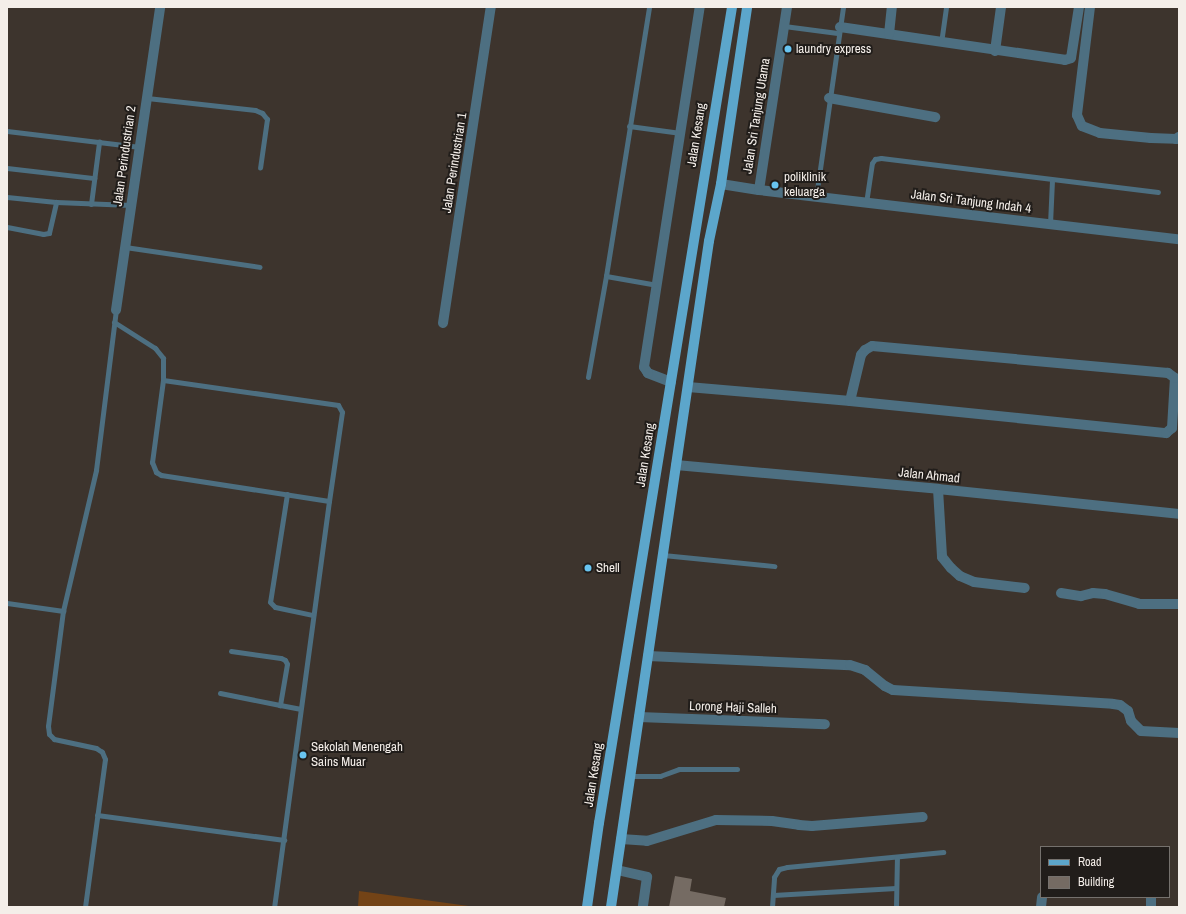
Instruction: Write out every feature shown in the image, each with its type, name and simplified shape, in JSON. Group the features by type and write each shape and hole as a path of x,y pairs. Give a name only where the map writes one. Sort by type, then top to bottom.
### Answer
{"main road":[{"name":"Jalan Kesang","path":"587,907 668,381 732,7"},
{"path":"611,907 709,241 721,184 747,7"}],"street":[{"name":"Jalan Perindustrian 2","path":"116,310 160,7"},
{"name":"Jalan Perindustrian 1","path":"443,323 491,7"},
{"path":"668,381 648,372 644,367 700,7"},
{"name":"Jalan Sri Tanjung Utama","path":"721,184 759,190 787,7"},
{"path":"889,34 892,7"},
{"path":"995,51 1001,7"},
{"path":"839,30 889,34 995,51 1065,60 1070,58 1079,7"},
{"path":"1090,7 1077,115 1082,126 1100,132 1151,138 1176,139 1179,137"},
{"path":"830,98 935,117"},
{"name":"Jalan Sri Tanjung Indah 4","path":"759,190 1179,239"},
{"path":"688,387 850,401 1166,433 1172,428 1175,378 1168,373 872,346 865,350 861,355 850,401"},
{"name":"Jalan Ahmad","path":"676,465 938,489 1179,514"},
{"path":"938,489 942,557 951,568 960,576 974,582 1025,588"},
{"path":"1061,593 1081,596 1093,593 1105,594 1139,604 1179,604"},
{"path":"648,656 850,664 865,670 885,686 893,690 1113,704 1124,707 1128,711 1131,721 1141,731 1179,733"},
{"name":"Lorong Haji Salleh","path":"639,717 825,724"},
{"path":"621,839 647,841 716,820 772,821 799,826 812,826 923,817"},
{"path":"617,870 647,877 643,907"}],"lane":[{"path":"588,377 606,276 649,7"},
{"path":"816,197 842,7"},
{"path":"941,43 946,7"},
{"path":"784,26 839,30"},
{"path":"147,98 255,110 262,113 267,119 260,168"},
{"path":"629,126 681,133"},
{"path":"7,132 140,147"},
{"path":"91,204 99,142"},
{"path":"866,203 872,163 875,159 1158,192"},
{"path":"7,168 94,178"},
{"path":"1050,224 1052,180"},
{"path":"7,197 56,202 132,205"},
{"path":"7,227 43,234 49,233 56,202"},
{"path":"126,247 260,267"},
{"path":"606,276 657,285"},
{"path":"85,907 105,759 102,752 96,748 54,739 49,734 49,730 64,611 96,470 116,310"},
{"path":"114,322 160,353 163,358 163,380 152,462 156,472 161,476 329,501"},
{"path":"163,380 338,405 342,412 274,907"},
{"path":"286,494 270,602 275,607 313,615"},
{"path":"663,555 774,566"},
{"path":"7,602 64,611"},
{"path":"231,651 281,658 285,660 287,664 280,705"},
{"path":"220,693 300,709"},
{"path":"630,776 660,776 679,769 737,769"},
{"path":"97,815 284,840"},
{"path":"772,907 774,877 779,870 787,867 943,852"},
{"path":"896,907 898,857"},
{"path":"773,895 896,888"}],"shaded area":[{"path":"359,891 476,907 358,907"}],"building":[{"path":"675,876 692,879 690,891 726,898 724,907 669,907"}],"place":[{"name":"laundry express","path":"788,49"},
{"name":"poliklinik keluarga","path":"775,185"},
{"name":"Shell","path":"588,568"},
{"name":"Sekolah Menengah Sains Muar","path":"303,755"}]}
